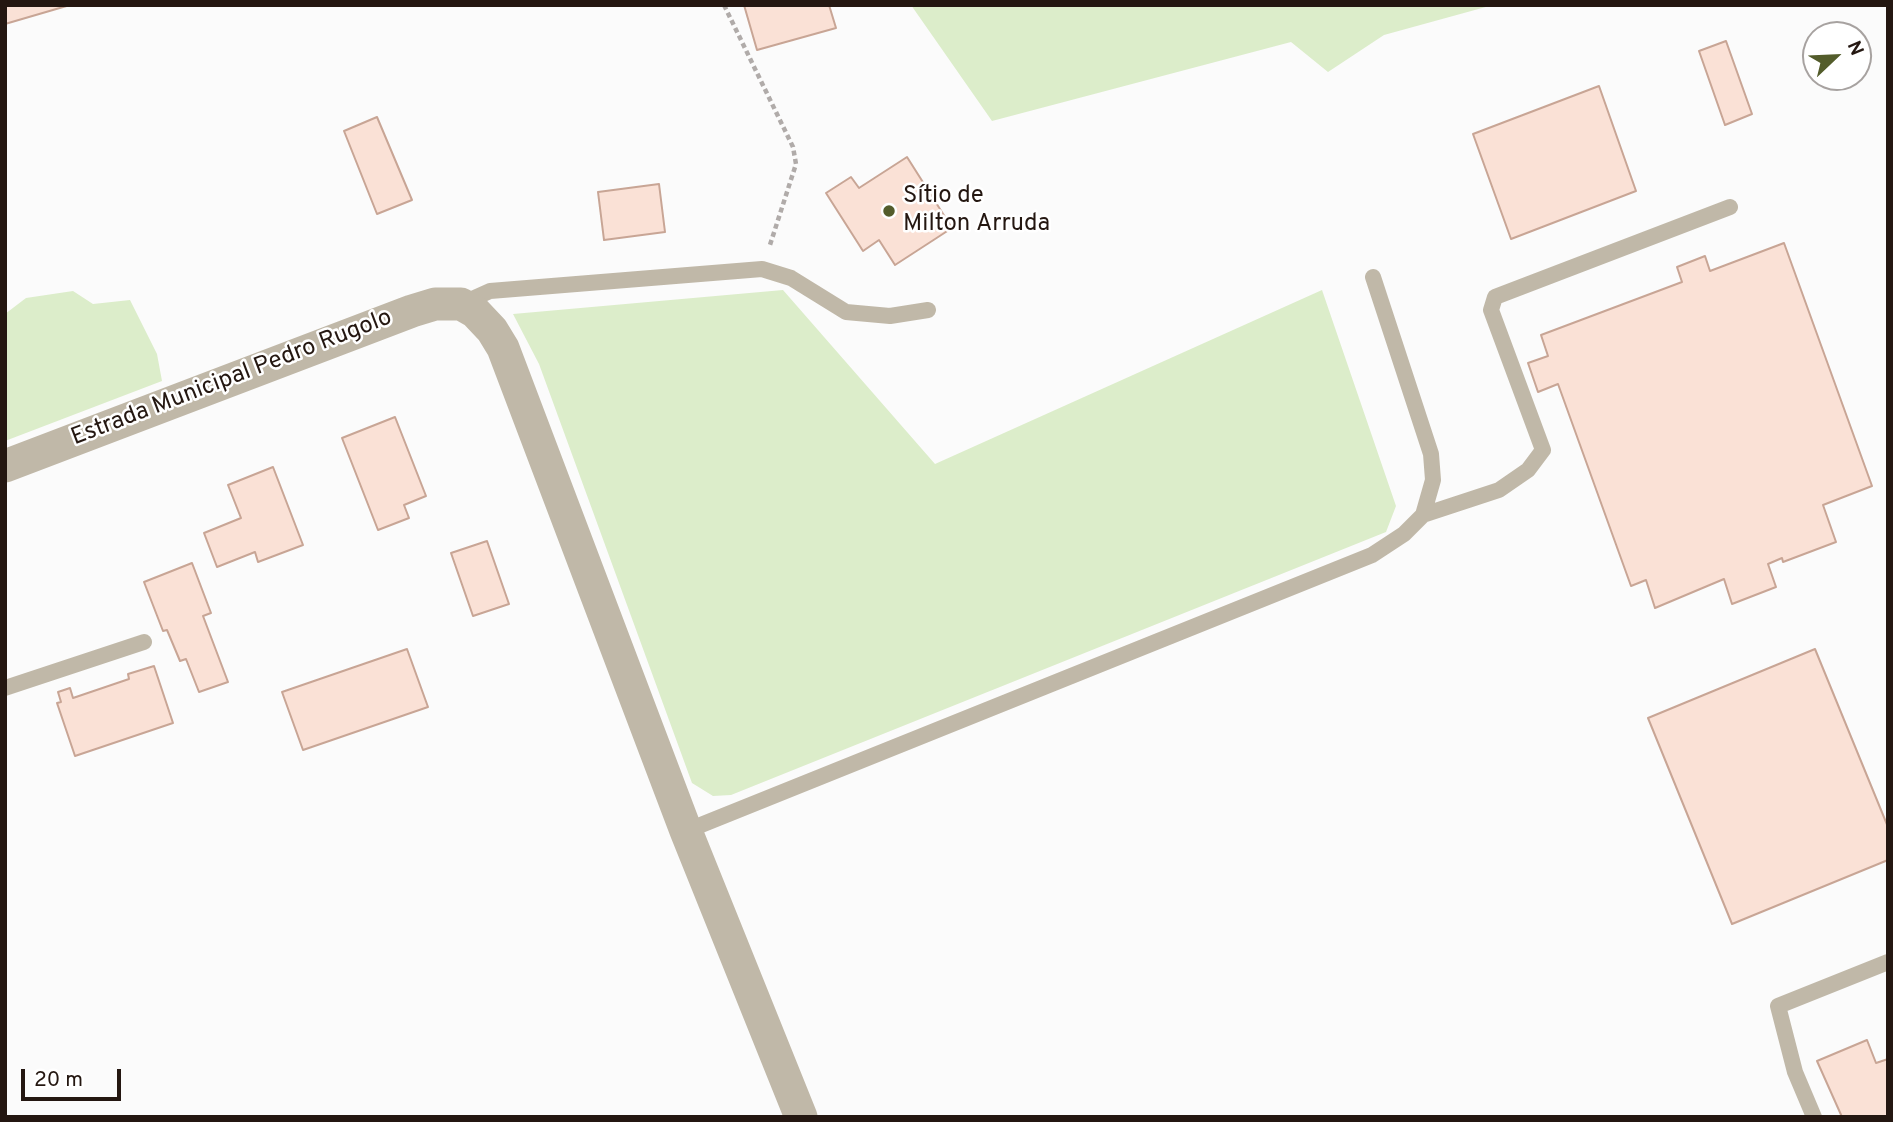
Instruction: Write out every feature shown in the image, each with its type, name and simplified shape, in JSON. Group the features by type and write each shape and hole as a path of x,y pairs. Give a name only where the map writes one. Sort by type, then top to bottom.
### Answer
{"street":[{"name":"Estrada Municipal Pedro Rugolo","path":"5,466 412,311 435,304 461,304"},
{"path":"461,304 475,312 492,330 503,348 686,831 801,1117"}],"lane":[{"path":"686,831 1371,555 1404,534 1423,516 1499,490 1528,470 1543,450 1491,310 1494,297 1730,207"},
{"path":"461,304 489,291 762,269 791,278 846,312 890,316 928,310"},
{"path":"1373,277 1431,454 1433,480 1423,516"},
{"path":"5,688 144,642"},
{"path":"1814,1117 1795,1072 1778,1006 1888,962"}],"path":[{"path":"724,5 793,147 796,164 762,269"}],"green space":[{"path":"911,5 1493,5 1384,35 1328,72 1291,42 992,121"},
{"path":"783,290 935,464 1322,290 1396,506 1386,532 731,795 713,796 692,783 539,364 513,314"},
{"path":"73,291 93,304 130,300 157,354 162,381 5,441 5,314 26,298"}],"building":[{"path":"5,5 70,5 5,24"},
{"path":"744,5 829,5 836,28 757,50"},
{"path":"1726,41 1752,114 1725,125 1699,51"},
{"path":"1599,86 1636,191 1511,239 1473,134"},
{"path":"377,117 412,200 377,214 344,131"},
{"name":"Sítio de Milton Arruda","path":"907,157 952,228 895,265 879,240 863,251 826,193 851,177 859,188"},
{"path":"659,184 665,232 604,240 598,192"},
{"path":"1784,243 1872,486 1823,505 1836,542 1783,562 1782,558 1768,564 1776,587 1732,604 1724,579 1655,608 1646,580 1631,586 1558,384 1538,392 1528,363 1548,356 1541,335 1682,282 1677,267 1705,256 1710,271"},
{"path":"395,417 426,496 404,505 409,518 378,530 342,438"},
{"path":"273,467 303,545 258,562 255,552 217,567 204,533 241,518 228,485"},
{"path":"487,541 509,604 473,616 451,553"},
{"path":"192,563 211,613 203,616 228,682 199,692 186,659 180,661 167,630 163,631 144,582"},
{"path":"407,649 428,707 303,750 282,692"},
{"path":"1815,649 1888,827 1888,860 1732,924 1648,718"},
{"path":"154,666 173,723 75,756 57,703 61,702 58,692 70,688 73,698 129,679 128,674"},
{"path":"1867,1040 1876,1063 1888,1059 1888,1117 1842,1117 1817,1061"}],"place":[{"name":"Sítio de Milton Arruda","path":"889,211"}]}
